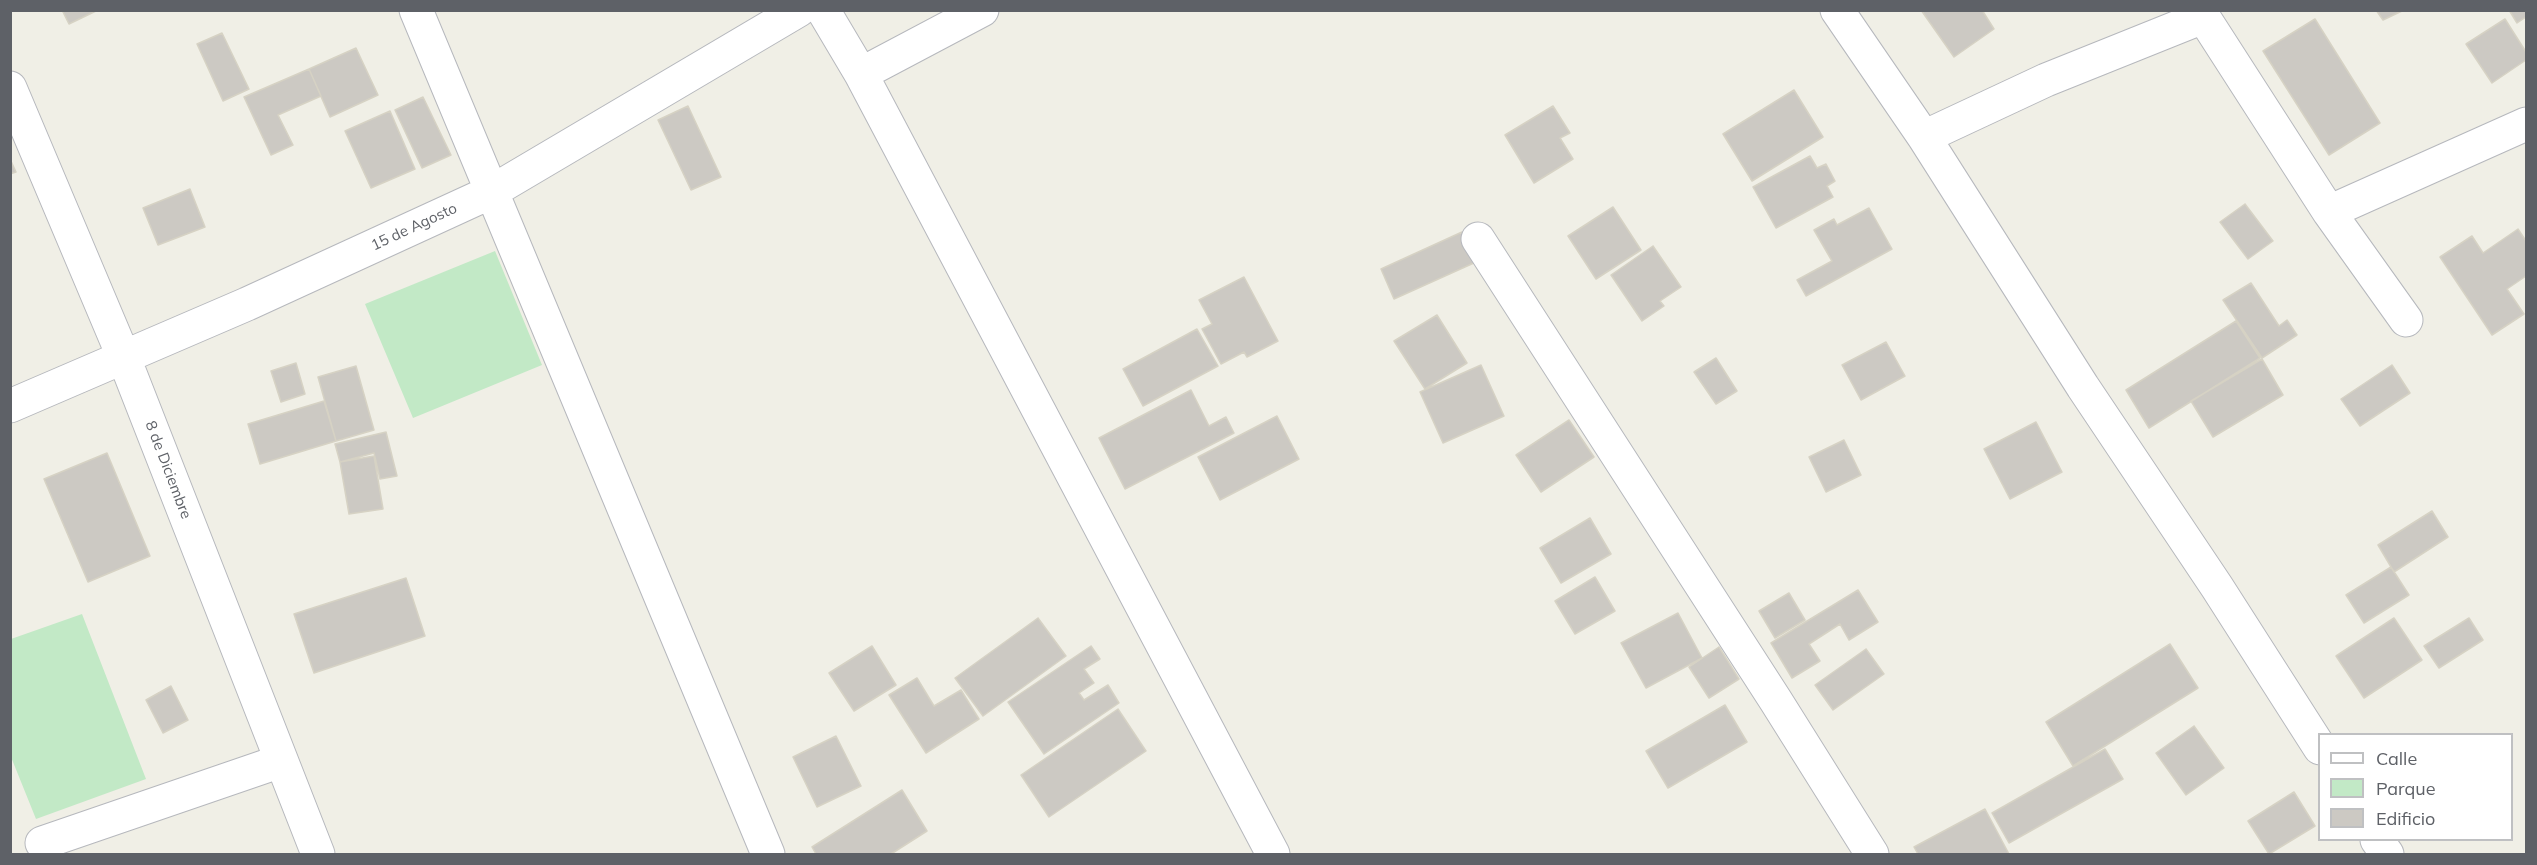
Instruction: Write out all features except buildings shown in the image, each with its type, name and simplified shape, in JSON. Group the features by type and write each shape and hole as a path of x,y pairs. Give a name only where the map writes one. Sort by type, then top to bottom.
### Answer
{"street":[{"path":"416,10 768,855"},
{"name":"15 de Agosto","path":"10,406 124,358 491,192 799,10"},
{"path":"823,10 861,74 1273,855"},
{"path":"861,74 982,10"},
{"path":"1837,10 1924,137 2083,387 2217,587 2318,746"},
{"path":"1924,137 2046,80 2201,14 2329,212 2406,320"},
{"name":"8 de Diciembre","path":"10,88 124,358 318,855"},
{"path":"2329,212 2526,124"},
{"path":"1478,239 1776,701 1872,855"},
{"path":"42,843 281,761"},
{"path":"2378,841 2387,855"}],"green space":[{"path":"495,251 542,365 413,418 365,304"},
{"path":"82,614 146,779 36,819 11,757 11,639"}]}
